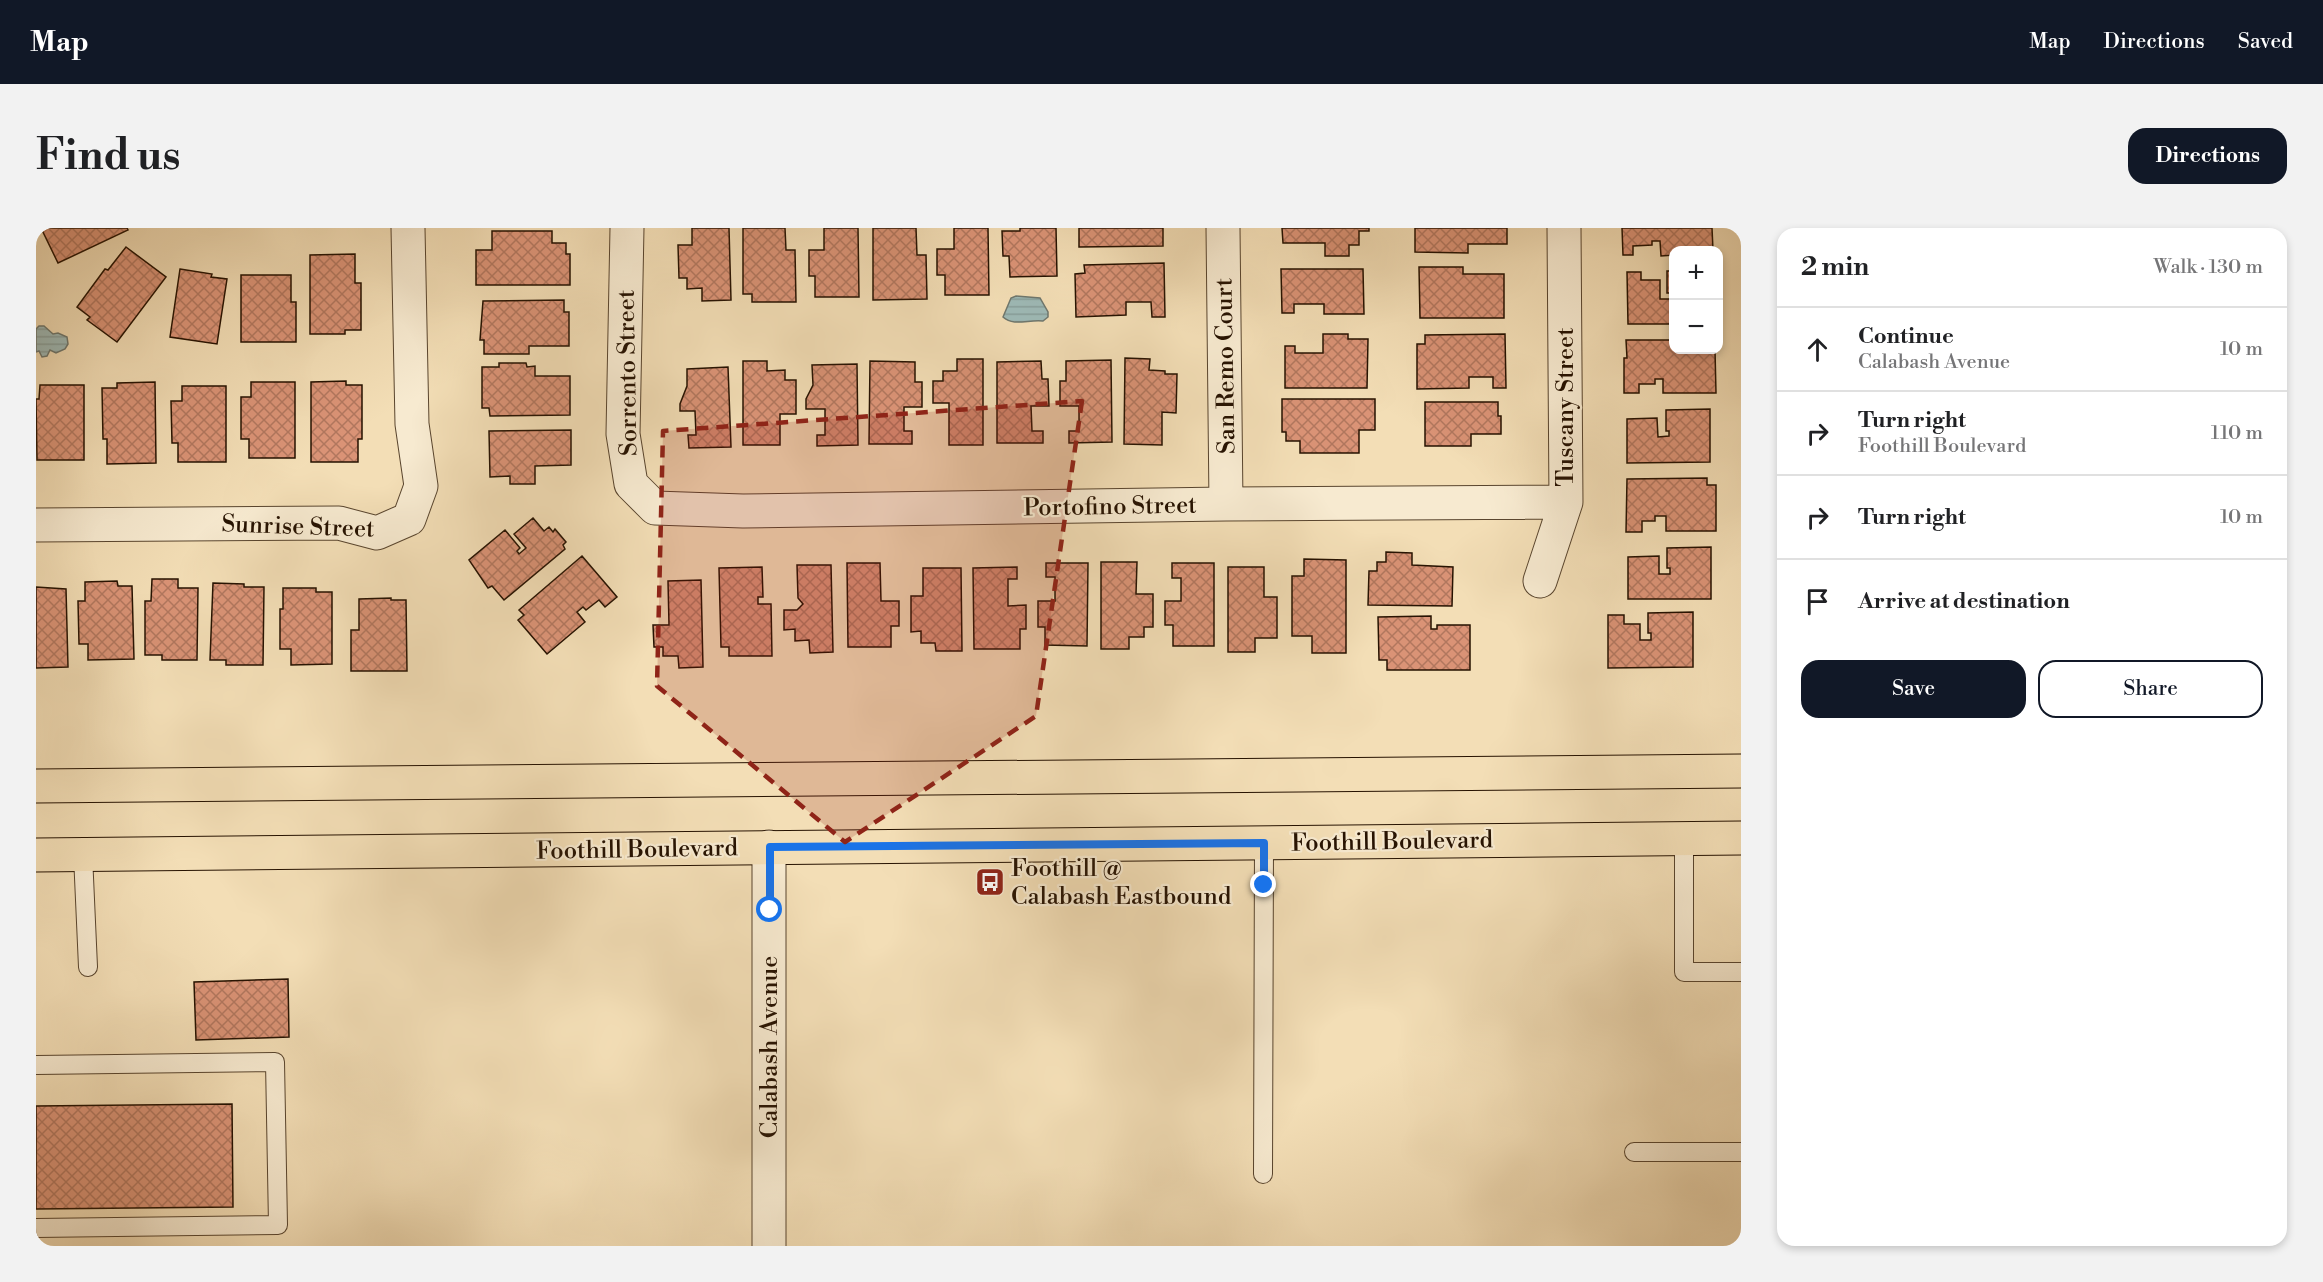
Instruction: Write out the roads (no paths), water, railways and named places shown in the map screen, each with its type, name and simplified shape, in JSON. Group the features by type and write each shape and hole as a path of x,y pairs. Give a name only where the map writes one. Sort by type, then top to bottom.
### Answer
{"main road":[{"path":"36,786 1741,771"},
{"name":"Foothill Boulevard","path":"36,855 1741,838"}],"street":[{"name":"Sunrise Street","path":"36,525 339,523 377,533 409,519 421,486 412,424 408,228"},
{"name":"Sorrento Street","path":"627,228 623,434 631,484 655,508"},
{"name":"San Remo Court","path":"1223,228 1227,504"},
{"name":"Tuscany Street","path":"1540,581 1566,502 1564,228"},
{"name":"Portofino Street","path":"655,508 742,511 1566,502"},
{"name":"Calabash Avenue","path":"769,1246 770,847"}],"lane":[{"path":"1684,838 1684,972 1741,972"},
{"path":"1263,1174 1264,843"},
{"path":"83,855 88,967"},
{"path":"36,1065 275,1062 278,1225 36,1228"},
{"path":"1634,1152 1741,1152"}],"water":[{"path":"1016,296 1040,298 1048,312 1048,317 1043,321 1012,322 1007,320 1003,317 1011,298"},
{"path":"44,326 53,334 58,333 67,337 68,344 65,349 56,353 50,350 47,356 42,357 39,351 36,352 36,329"}],"place":[{"name":"Foothill @ Calabash Eastbound","path":"990,882"}]}
